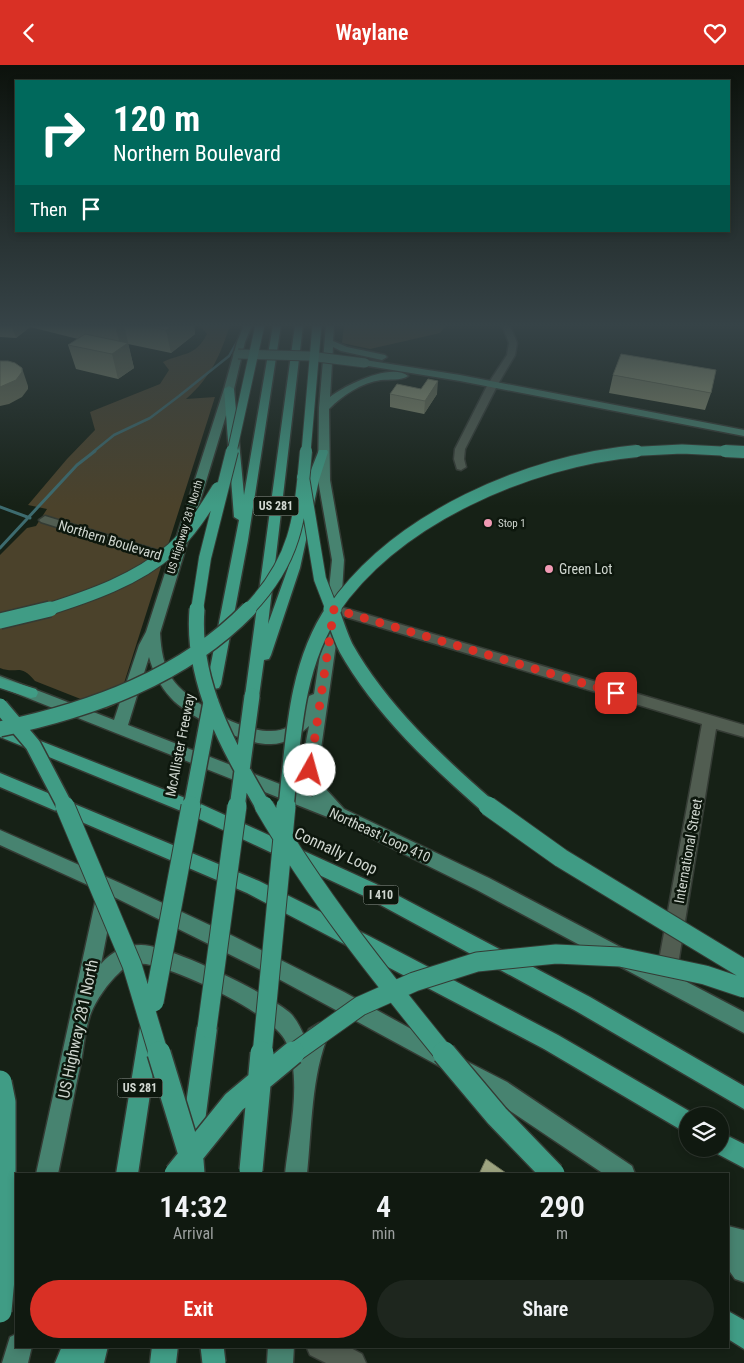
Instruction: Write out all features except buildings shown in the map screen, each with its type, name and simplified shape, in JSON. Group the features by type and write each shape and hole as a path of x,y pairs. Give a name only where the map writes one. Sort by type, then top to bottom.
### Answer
{"highway":[{"path":"246,386 199,581 196,642 206,690 224,735 266,811 360,951 464,1079 552,1173"},
{"name":"McAllister Freeway","path":"127,1173 154,1002 242,539 267,386"},
{"name":"US 281","path":"187,1173 253,692 291,386"},
{"path":"0,730 81,709 124,692 189,658 223,633 259,598 282,566 294,534 303,477 311,386"},
{"path":"229,389 242,539"},
{"path":"250,1172 290,769 302,681 324,623 349,588 383,555 423,527 500,485 569,462 608,454 685,449 744,452"},
{"path":"253,692 294,568 312,480 323,452"},
{"path":"0,621 73,601 115,584 158,559 172,549 193,525 226,474"},
{"path":"303,477 320,579 345,645 363,675 399,719 450,773 496,813 561,858 744,969"},
{"path":"0,682 31,693"},
{"path":"0,706 33,745 59,792 132,965 192,1161 193,1173"},
{"name":"Connally Loop","path":"0,730 197,810 370,890 583,1004 744,1098"},
{"path":"0,780 262,892 362,942 551,1042 679,1118"},
{"path":"177,1173 234,1103 288,1057 360,1006 414,982 477,961 556,954 620,957 705,975 744,988"},
{"path":"0,1082 4,1103 4,1268 0,1311"},
{"path":"729,1148 744,1157"},
{"path":"729,1325 744,1336"},
{"path":"68,1363 74,1348"},
{"path":"91,1363 96,1348"},
{"path":"96,1363 97,1348"},
{"path":"163,1363 165,1348"},
{"path":"212,1348 214,1363"},
{"path":"214,1363 217,1348"}],"main road":[{"name":"US Highway 281 North","path":"119,728 146,645 153,632 230,386"},
{"path":"326,386 323,452 324,480 338,560 334,609 310,770 316,789 341,815"},
{"path":"324,408 346,388 354,386"},
{"path":"485,386 651,418 744,433"},
{"path":"651,418 744,440"},
{"path":"153,632 156,658 171,688 181,700 237,731 270,740 284,737 306,721 323,678"},
{"name":"Northeast Loop 410","path":"31,693 341,815 484,884 743,1022"},
{"path":"0,837 108,884 362,1011 499,1090 623,1173"},
{"name":"US Highway 281 North","path":"48,1173 108,884"},
{"path":"82,1009 110,967 126,956 145,954 168,961 263,1005 284,1021 298,1043 306,1077"},
{"path":"296,1173 306,1077 316,1036 331,1019 362,1011"},
{"path":"729,1238 744,1242"},
{"path":"729,1245 744,1255"},
{"path":"729,1251 744,1271"},
{"path":"15,1363 18,1348"},
{"path":"280,1363 281,1348"}],"street":[{"path":"461,467 459,459 460,449 492,387"},
{"name":"Northern Boulevard","path":"45,520 175,560"},
{"path":"334,609 744,731"},
{"name":"International Street","path":"665,981 710,721"},
{"path":"0,1170 15,1178"},
{"path":"323,1348 353,1363"}],"shaded area":[{"path":"156,386 200,386 186,399 215,397 119,699 115,705 106,709 35,681 22,670 0,668 0,555 27,528 36,526 47,509 28,505 67,459 95,430 90,412"}],"waterway":[{"path":"93,452 114,435 150,418 192,386"},
{"path":"28,517 77,465 95,451"},
{"path":"0,507 28,517"},
{"path":"0,548 28,517"}],"place":[{"name":"Stop 1","path":"488,523"},
{"name":"Green Lot","path":"549,569"}],"route":[{"path":"310,770 334,609 616,693"}]}
